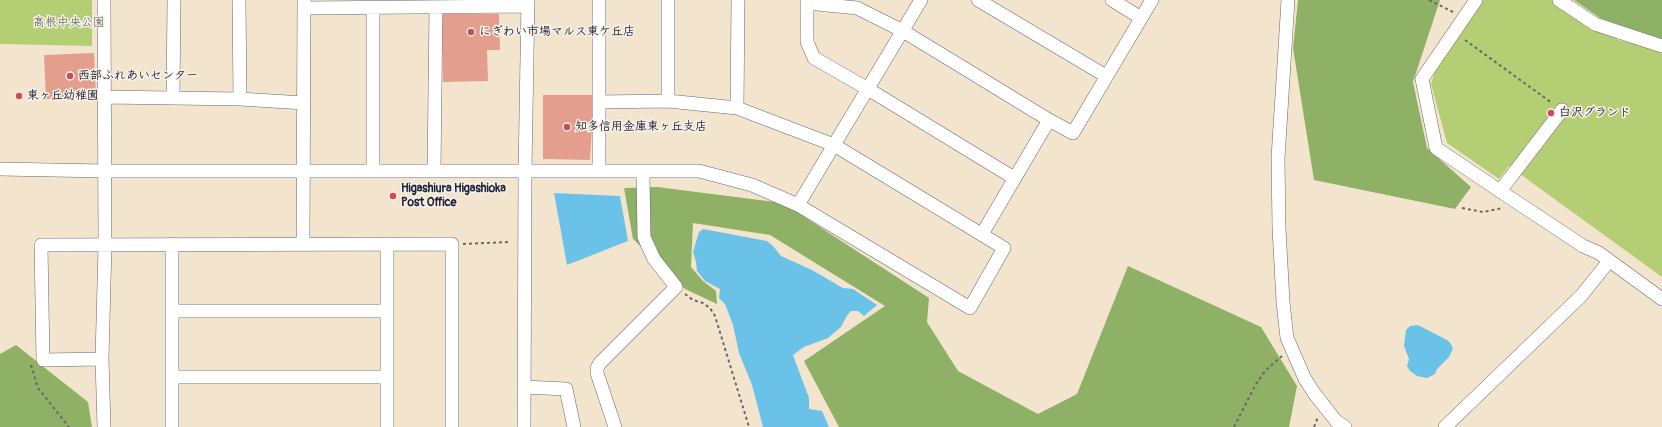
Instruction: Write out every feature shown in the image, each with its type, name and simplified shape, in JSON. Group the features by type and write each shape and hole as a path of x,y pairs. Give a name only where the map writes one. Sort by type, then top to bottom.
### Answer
{"street":[{"path":"104,0 105,245 102,359 104,427"},
{"path":"173,98 174,0"},
{"path":"239,0 240,99"},
{"path":"599,0 599,171"},
{"path":"668,0 668,101"},
{"path":"737,108 738,0"},
{"path":"798,205 921,0"},
{"path":"978,0 1106,76"},
{"path":"1112,0 1141,18"},
{"path":"1014,178 868,89 814,58 807,42 807,1 857,8 903,31 1049,120 1073,133 1152,0"},
{"path":"1288,0 1278,158 1279,228 1283,302 1287,338 1305,379 1314,393 1336,421 1345,427"},
{"path":"1476,0 1422,79 1436,148 1583,246 1599,253 1662,299"},
{"path":"1559,0 1595,24 1662,46"},
{"path":"303,244 304,4 373,8 528,3 525,171 524,427"},
{"path":"434,171 436,7"},
{"path":"373,8 374,171"},
{"path":"104,97 240,99 304,103"},
{"path":"0,169 105,171 699,171 752,185 798,205 970,308 1004,248 834,145 737,108 668,101 599,102"},
{"path":"1500,191 1562,110"},
{"path":"982,234 1049,120"},
{"path":"615,427 597,373 597,368 600,363 676,288 654,259 644,238 643,172"},
{"path":"172,244 172,427"},
{"path":"387,244 387,427"},
{"path":"102,359 43,360 41,245 452,244 452,427"},
{"path":"1445,427 1581,296 1609,261"},
{"path":"172,311 387,311"},
{"path":"172,377 387,377"},
{"path":"524,387 566,389 574,427"}],"path":[{"path":"1429,0 1464,17"},
{"path":"1454,32 1562,110"},
{"path":"1462,208 1475,212 1489,212 1506,207 1512,199"},
{"path":"452,244 510,242"},
{"path":"676,288 693,300 703,303 710,308 715,316 749,427"},
{"path":"1234,427 1251,394 1266,370 1284,353 1292,350"},
{"path":"43,360 31,360 31,366 38,388 69,427"}],"green space":[{"name":"高根中央公園","path":"0,0 92,0 92,46 0,44"},
{"path":"1298,0 1440,0 1413,82 1427,148 1471,187 1455,209 1314,180 1293,48"},
{"name":"白沢グランド","path":"1473,0 1561,0 1618,40 1657,49 1662,54 1662,277 1509,166 1499,179 1447,143 1431,84 1444,43"},
{"path":"1574,0 1662,0 1662,40 1600,18"},
{"path":"657,187 783,203 929,298 927,322 958,371 1038,414 1077,394 1128,266 1261,327 1297,386 1289,427 839,427 804,361 885,306 770,235 693,223 691,267 703,281 716,291 717,304 685,289 633,239 624,188"},
{"path":"16,345 88,402 92,427 0,427 0,354"}],"water":[{"path":"554,193 620,196 628,241 567,265"},
{"path":"703,229 767,241 781,256 812,270 843,288 853,289 877,305 864,316 858,311 851,311 841,327 828,338 804,347 793,355 809,398 809,409 822,411 829,427 763,427 752,385 739,353 733,325 725,304 719,298 720,289 705,281 697,271 693,252 699,232"},
{"path":"1418,325 1447,340 1453,349 1449,357 1437,369 1435,374 1427,378 1417,376 1410,371 1407,366 1409,359 1404,346 1406,330 1410,326"}],"building":[{"name":"にぎわい市場マルス東ケ丘店","path":"442,14 499,14 500,50 487,50 488,81 443,82"},
{"name":"西部ふれあいセンター","path":"94,53 96,97 46,99 44,55"},
{"name":"知多信用金庫東ヶ丘支店","path":"543,95 594,95 590,160 543,159"}],"place":[{"name":"にぎわい市場マルス東ケ丘店","path":"471,32"},
{"name":"西部ふれあいセンター","path":"70,76"},
{"name":"東ヶ丘幼稚園","path":"19,96"},
{"name":"白沢グランド","path":"1551,113"},
{"name":"知多信用金庫東ヶ丘支店","path":"567,127"},
{"name":"Higashiura Higashioka Post Office","path":"393,196"}]}
